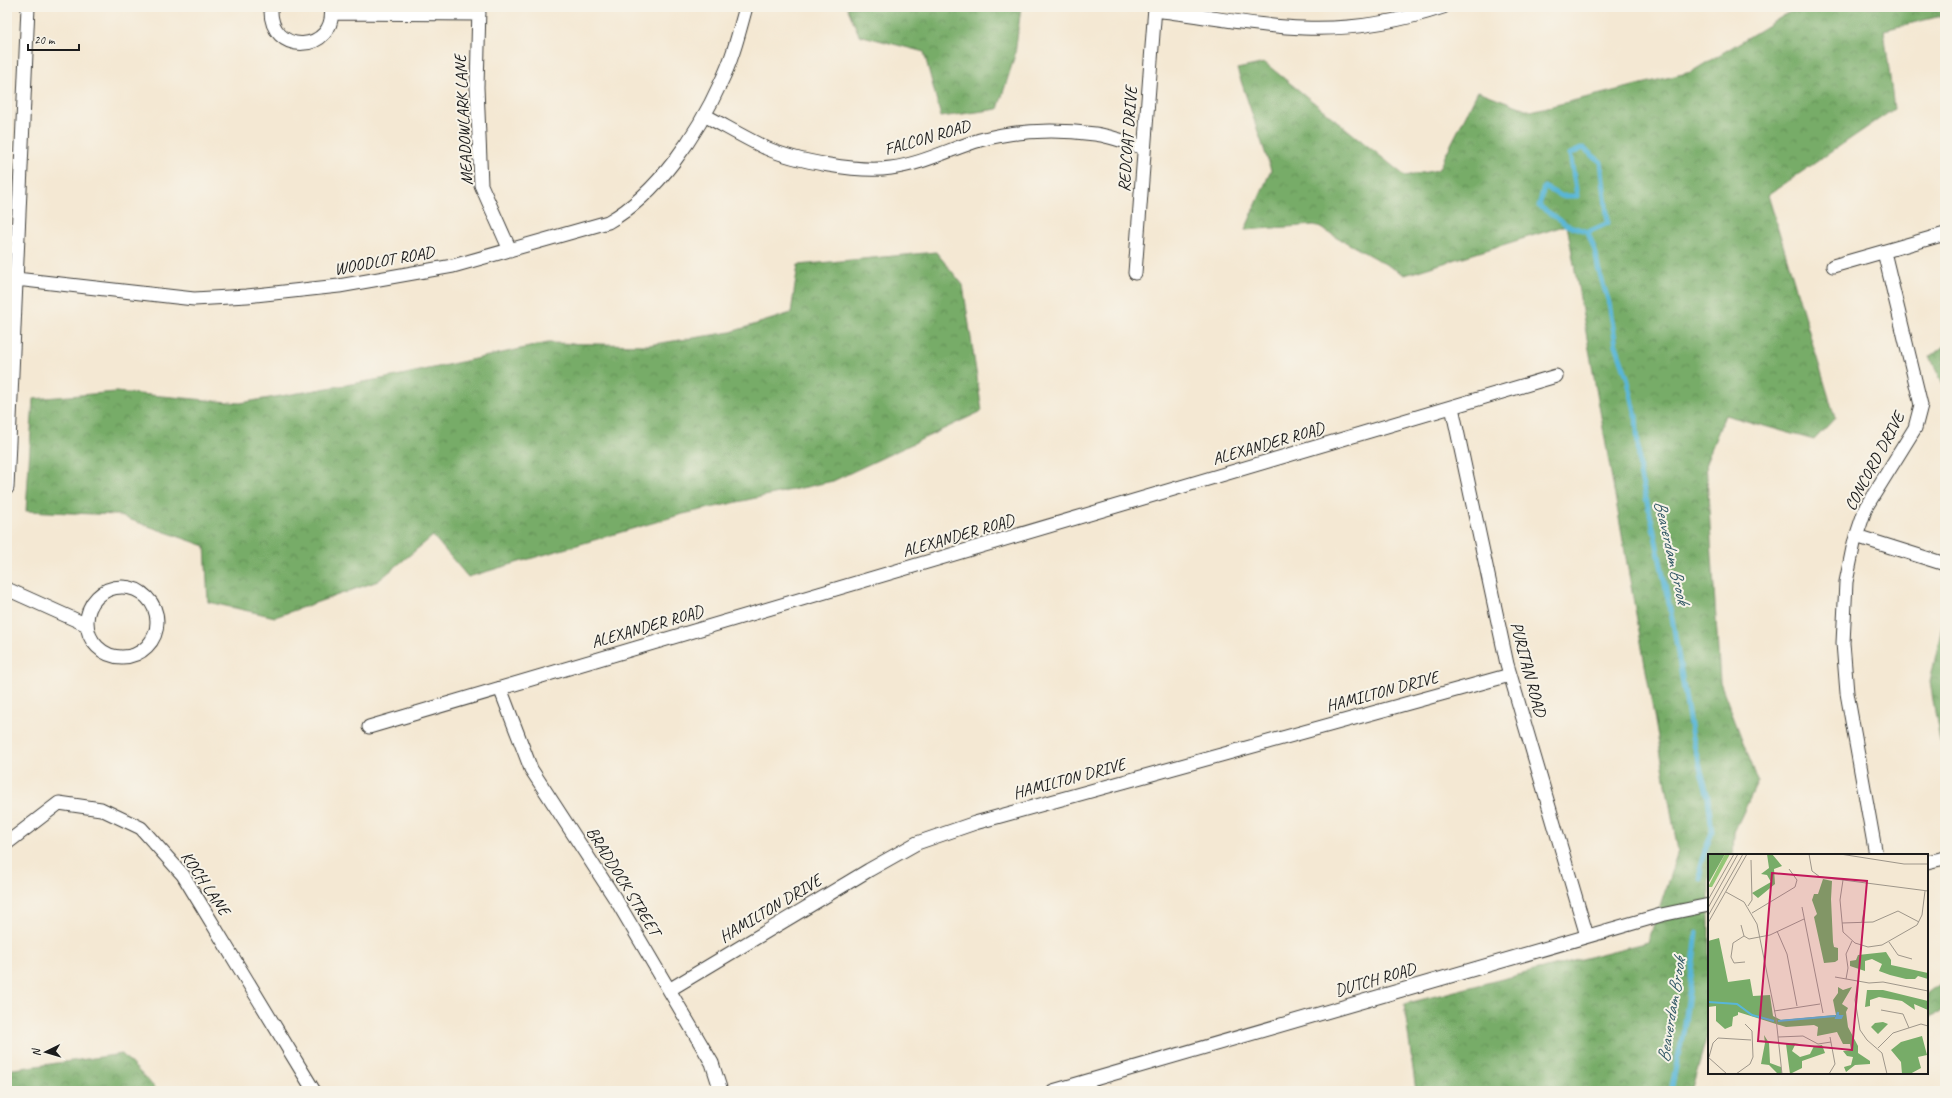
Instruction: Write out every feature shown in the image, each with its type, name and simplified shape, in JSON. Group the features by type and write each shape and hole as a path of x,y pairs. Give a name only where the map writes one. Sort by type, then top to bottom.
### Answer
{"street":[{"path":"7,488 28,7"},
{"path":"271,7 273,25 278,33 288,41 298,44 316,40 324,34 329,26 332,10 479,10"},
{"name":"WOODLOT ROAD","path":"16,279 194,299 248,296 339,286 453,266 608,222 626,212 659,178 681,152 722,82 736,43 746,7"},
{"path":"1155,9 1267,24 1316,28 1383,23 1443,7"},
{"name":"REDCOAT DRIVE","path":"1135,273 1155,9"},
{"name":"MEADOWLARK LANE","path":"479,10 477,87 481,185 510,250"},
{"name":"FALCON ROAD","path":"704,115 767,148 799,158 856,169 891,168 917,162 981,140 1018,133 1054,131 1096,134 1144,148"},
{"path":"1833,266 1945,234"},
{"name":"CONCORD DRIVE","path":"1876,854 1847,693 1843,643 1846,582 1856,536 1866,507 1915,428 1921,405 1884,252"},
{"name":"ALEXANDER ROAD","path":"369,727 1556,376"},
{"name":"PURITAN ROAD","path":"1452,407 1510,675 1587,936"},
{"path":"1856,536 1945,564"},
{"path":"7,589 87,625 90,635 100,648 114,656 125,657 136,654 145,648 152,640 156,630 157,619 154,608 148,599 140,592 130,588 119,587 105,591 96,598 90,607 87,625"},
{"name":"HAMILTON DRIVE","path":"669,990 869,870 917,843 975,822 1510,675"},
{"name":"BRADDOCK STREET","path":"500,688 531,769 618,903 712,1063 721,1091"},
{"name":"KOCH LANE","path":"7,843 59,804 101,809 141,828 183,875 314,1091"},
{"path":"1928,862 1945,858"},
{"name":"DUTCH ROAD","path":"1053,1091 1661,915 1708,905"}],"green space":[{"path":"847,7 1021,7 1015,55 998,109 941,117 924,52 859,35"},
{"path":"1798,7 1945,7 1945,15 1884,30 1894,109 1768,195 1835,418 1814,440 1725,415 1706,462 1720,682 1758,781 1734,832 1733,854 1708,854 1708,1032 1691,1091 1416,1091 1404,1004 1648,942 1678,851 1567,225 1405,275 1315,225 1245,230 1271,170 1237,69 1265,63 1405,176 1438,170 1478,91 1531,111 1691,72"},
{"path":"936,252 963,285 982,411 833,481 683,514 468,577 433,536 378,581 275,617 208,602 205,546 117,515 26,511 33,399 116,392 240,403 392,377 548,343 648,345 731,332 791,313 798,265"},
{"path":"1945,345 1945,388 1930,357"},
{"path":"1945,613 1945,749 1940,742 1930,682"},
{"path":"1945,980 1945,1011 1928,1017 1928,993"},
{"path":"122,1054 158,1091 7,1091 7,1070"}],"waterway":[{"path":"1583,148 1601,162 1608,223 1588,232 1567,225 1539,206 1544,187 1561,196 1577,196 1570,154 1583,148"},
{"name":"Beaverdam Brook","path":"1588,232 1596,254 1598,268 1609,303 1616,345 1627,377 1636,416 1640,474 1652,522 1673,623 1692,737 1708,797 1712,832 1700,865 1701,879"},
{"name":"Beaverdam Brook","path":"1671,1091 1685,1023 1697,933"}]}
